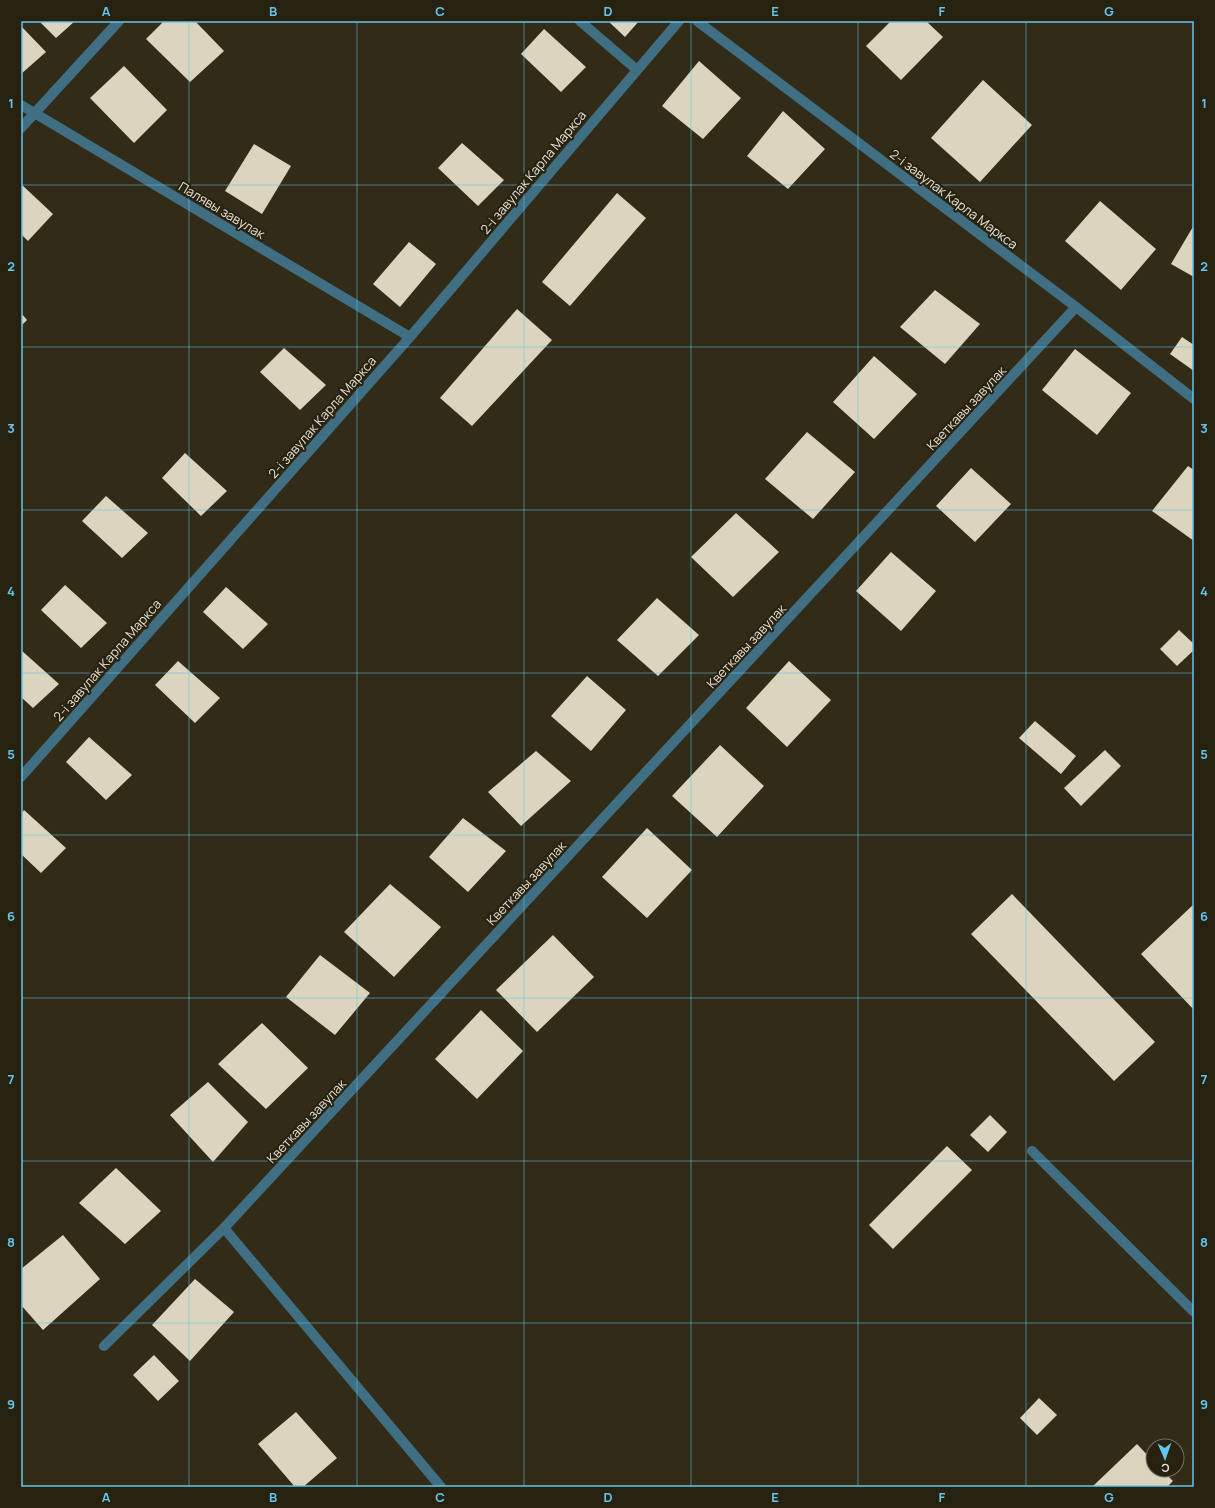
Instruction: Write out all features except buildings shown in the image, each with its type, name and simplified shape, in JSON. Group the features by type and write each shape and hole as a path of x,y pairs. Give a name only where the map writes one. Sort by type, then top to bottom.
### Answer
{"street":[{"path":"21,128 119,21"},
{"path":"580,21 637,70"},
{"name":"2-і завулак Карла Маркса","path":"21,777 410,337 679,21"},
{"name":"2-і завулак Карла Маркса","path":"697,21 1076,307 1194,399"},
{"name":"Палявы завулак","path":"21,105 410,337"},
{"name":"Кветкавы завулак","path":"104,1346 224,1228 1076,307"},
{"path":"1032,1151 1194,1312"},
{"path":"224,1228 441,1487"}]}
